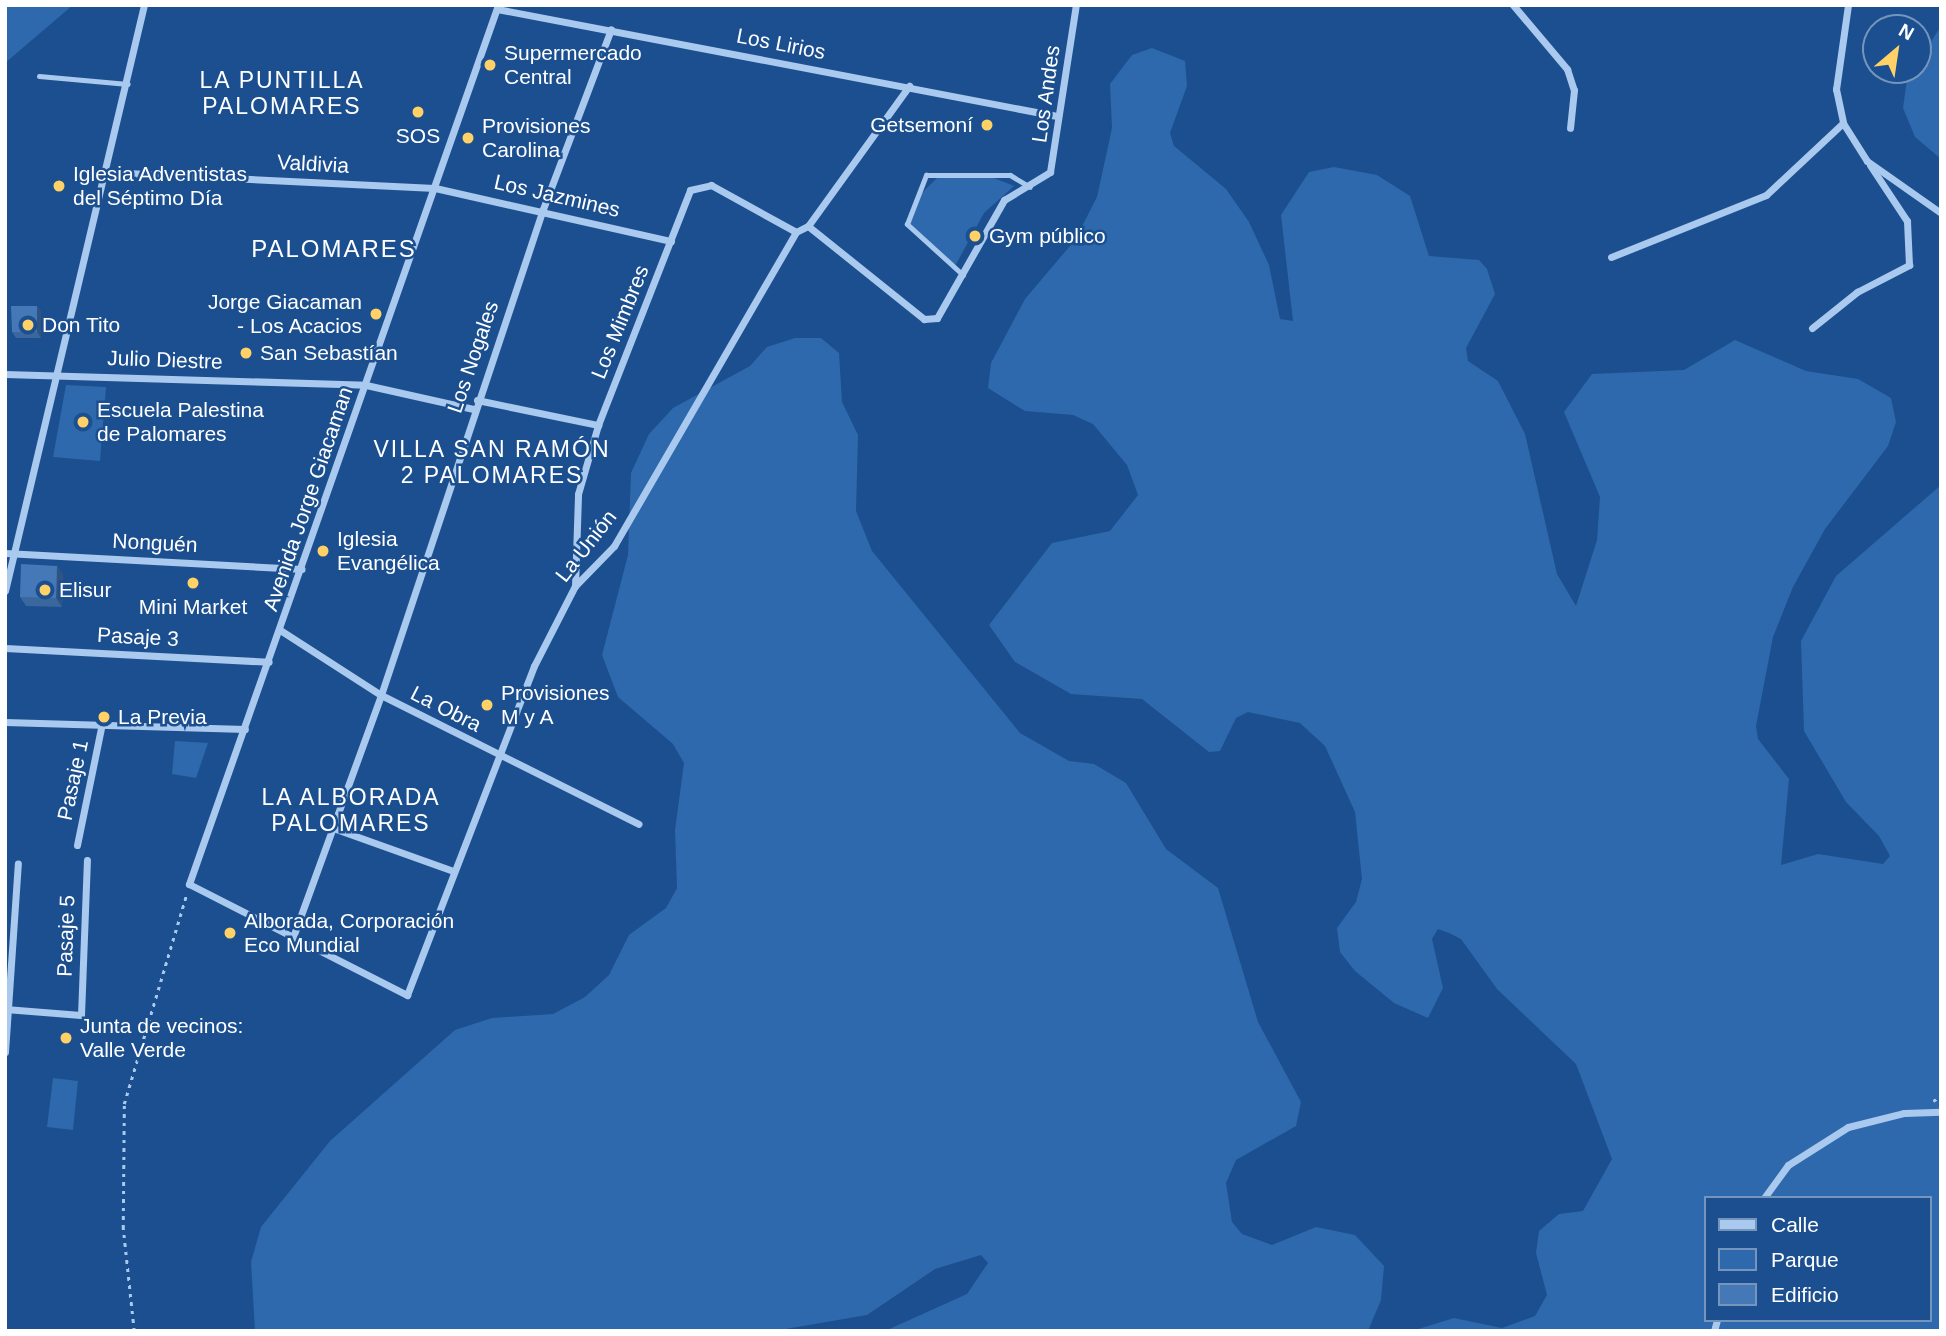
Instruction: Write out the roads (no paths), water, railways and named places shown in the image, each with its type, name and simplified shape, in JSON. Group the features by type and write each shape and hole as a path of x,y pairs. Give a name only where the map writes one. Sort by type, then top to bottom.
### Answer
{"street":[{"path":"5,591 9,553 128,84 144,5"},
{"name":"Los Andes","path":"808,226 924,319 937,318 964,276 1004,200 1030,187 1050,172 1076,5"},
{"path":"1513,5 1567,69 1574,90 1570,128"},
{"path":"1812,328 1857,292 1902,274 1909,265 1907,221 1843,123 1837,80 1848,5"},
{"name":"Los Lirios","path":"497,7 1058,116"},
{"name":"Avenida Jorge Giacaman","path":"293,937 189,884 303,569 497,7"},
{"name":"Los Nogales","path":"293,937 382,695 473,409 542,209 611,29"},
{"path":"796,232 808,226 909,86"},
{"path":"1611,257 1775,190 1843,123"},
{"path":"1867,161 1941,213"},
{"name":"Valdivia","path":"106,172 435,188"},
{"name":"Los Mimbres","path":"575,586 578,494 598,425 690,190 700,183 796,232"},
{"name":"Los Jazmines","path":"435,188 542,209 671,241"},
{"name":"La Unión","path":"293,937 407,995 498,755 575,586 614,546 796,232"},
{"name":"Julio Diestre","path":"5,374 54,373 366,385 473,409"},
{"path":"477,400 598,425"},
{"name":"Nonguén","path":"9,553 303,569"},
{"name":"La Obra","path":"281,630 382,695 639,824"},
{"name":"Pasaje 3","path":"5,648 269,662"},
{"path":"5,722 245,729"},
{"name":"Pasaje 1","path":"77,845 103,723"},
{"path":"333,828 453,871"},
{"name":"Pasaje 5","path":"7,1009 81,1014 87,860"},
{"path":"5,1052 18,863"},
{"path":"1765,1196 1788,1165 1848,1127 1904,1113 1941,1112"}],"lane":[{"path":"39,76 128,84"},
{"path":"964,276 907,224 926,175 1010,175 1030,187"}],"place":[{"name":"Supermercado Central","path":"490,65"},
{"name":"SOS","path":"418,112"},
{"name":"Getsemoní","path":"987,125"},
{"name":"Provisiones Carolina","path":"468,138"},
{"name":"Iglesia Adventistas del Séptimo Día","path":"59,186"},
{"name":"Gym público","path":"975,236"},
{"name":"Jorge Giacaman - Los Acacios","path":"376,314"},
{"name":"Don Tito","path":"28,325"},
{"name":"San Sebastían","path":"246,353"},
{"name":"Escuela Palestina de Palomares","path":"83,422"},
{"name":"Iglesia Evangélica","path":"323,551"},
{"name":"Mini Market","path":"193,583"},
{"name":"Elisur","path":"45,590"},
{"name":"Provisiones M y A","path":"487,705"},
{"name":"La Previa","path":"104,717"},
{"name":"Alborada, Corporación Eco Mundial","path":"230,933"},
{"name":"Junta de vecinos: Valle Verde","path":"66,1038"}],"district":[{"name":"LA PUNTILLA PALOMARES","path":"282,93"},
{"name":"PALOMARES","path":"334,249"},
{"name":"VILLA SAN RAMÓN 2 PALOMARES","path":"492,462"},
{"name":"LA ALBORADA PALOMARES","path":"351,810"}]}
